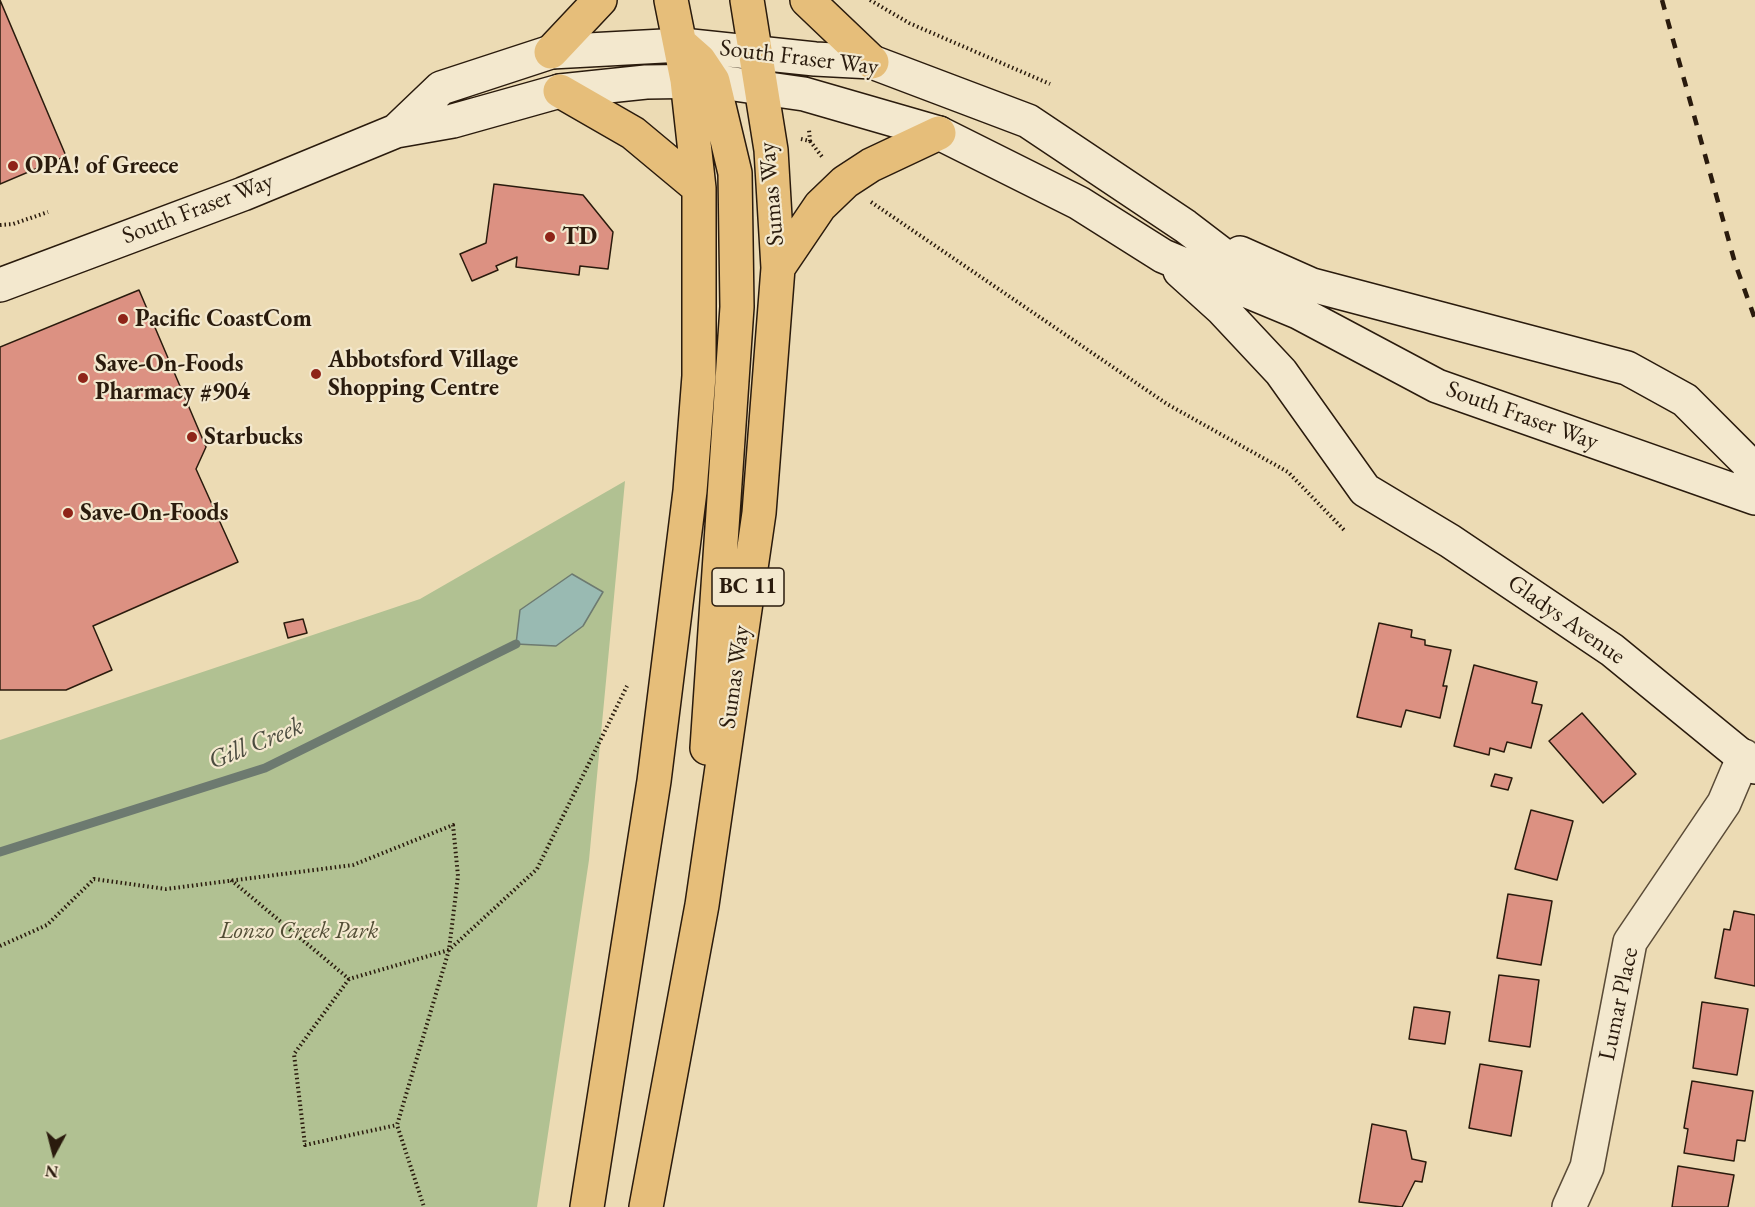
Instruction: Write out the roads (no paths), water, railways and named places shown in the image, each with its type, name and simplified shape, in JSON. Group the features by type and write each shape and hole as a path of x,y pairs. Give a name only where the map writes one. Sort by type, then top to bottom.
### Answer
{"highway":[{"path":"551,52 600,0"},
{"name":"BC 11","path":"586,1207 654,781 690,491 699,376 700,80 682,45 671,0"},
{"name":"Sumas Way","path":"646,1207 702,905 759,513 778,268 771,150 747,0"},
{"path":"807,0 872,62"},
{"path":"700,80 735,173 737,307 708,699 702,905"},
{"path":"560,91 633,133 699,188"},
{"path":"778,268 820,206 845,182 870,165 939,133"}],"main road":[{"name":"South Fraser Way","path":"396,131 441,88 551,52 682,45 816,59 872,62 1028,121 1185,226 1298,312"},
{"name":"South Fraser Way","path":"0,285 243,194 396,131 453,121 560,91 700,80 762,87 825,100 939,133 1079,203 1163,256 1298,312 1437,386 1755,498"},
{"path":"1185,226 1312,285 1627,368 1685,400 1747,462 1755,478"},
{"name":"Gladys Avenue","path":"1163,256 1222,309 1281,372 1365,490 1450,541 1612,650 1751,756"},
{"name":"Lumar Place","path":"1569,1207 1587,1167 1630,942 1724,803 1751,756"}],"water":[{"path":"572,574 603,592 583,626 556,646 516,644 520,610"}],"waterway":[{"name":"Gill Creek","path":"0,852 265,768 516,644"}],"railway":[{"path":"1662,0 1735,263 1755,319"}],"place":[{"name":"OPA! of Greece","path":"13,166"},
{"name":"TD","path":"550,237"},
{"name":"Pacific CoastCom","path":"123,319"},
{"name":"Abbotsford Village Shopping Centre","path":"316,374"},
{"name":"Save-On-Foods Pharmacy #904","path":"83,378"},
{"name":"Starbucks","path":"192,437"},
{"name":"Save-On-Foods","path":"68,513"}],"park label":[{"name":"Lonzo Creek Park","path":"299,931"}]}
